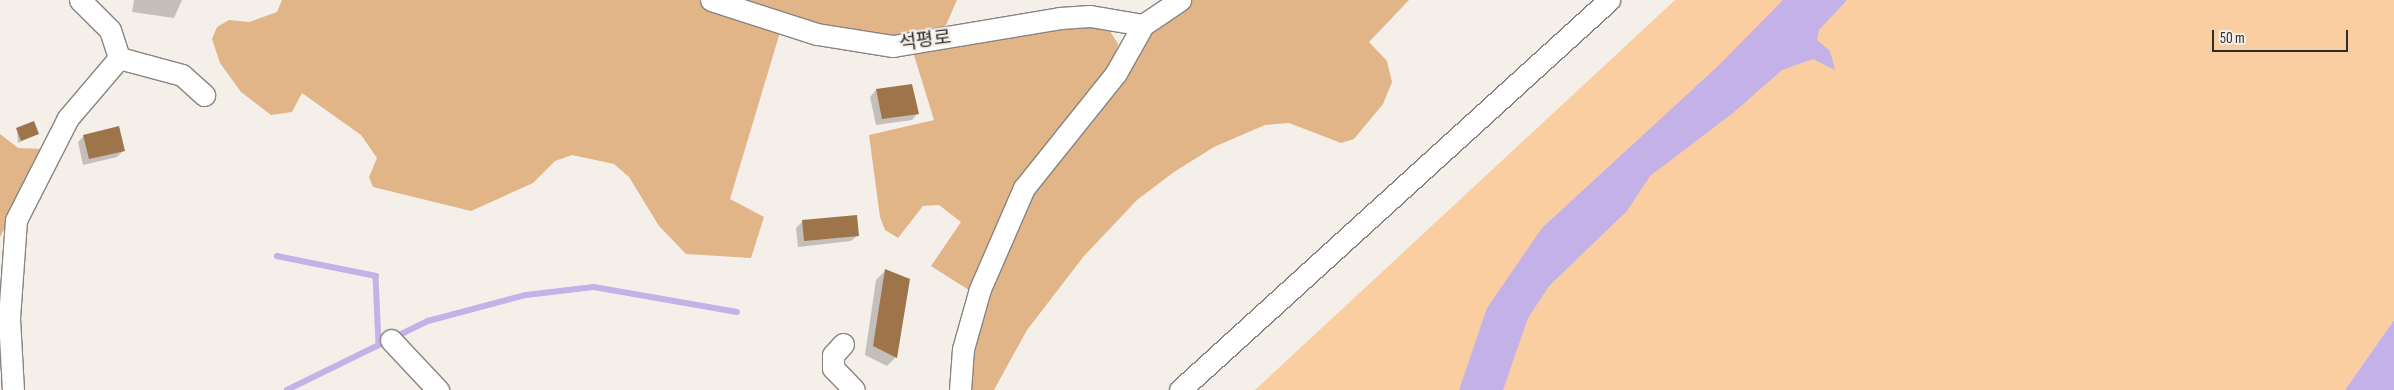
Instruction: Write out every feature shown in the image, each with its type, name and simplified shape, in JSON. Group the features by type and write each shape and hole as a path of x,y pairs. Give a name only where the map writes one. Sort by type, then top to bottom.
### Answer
{"street":[{"path":"80,0 110,30 120,58"},
{"name":"석평로","path":"711,0 816,34 893,46 1060,18 1090,16 1143,25"},
{"path":"960,390 963,349 980,289 1024,188 1116,73 1143,25 1180,0"},
{"path":"1180,390 1609,0"},
{"path":"120,58 182,75 204,95"},
{"path":"13,390 9,318 16,220 68,118 120,58"},
{"path":"391,340 438,390"},
{"path":"843,344 833,355 833,368 854,390"}],"shaded area":[{"path":"282,0 957,0 946,25 929,37 899,40 784,19 730,199 764,217 751,258 686,254 659,226 629,177 614,164 572,155 555,161 533,183 471,211 373,187 369,177 377,158 361,135 302,93 292,112 271,115 241,92 220,63 212,39 217,27 229,20 249,22 277,12"},
{"path":"1190,0 1409,0 1369,42 1387,61 1392,82 1383,104 1354,139 1341,143 1289,123 1265,125 1214,147 1174,172 1137,200 1084,256 1027,330 994,390 969,390 983,299 931,266 961,222 939,205 923,206 898,238 885,230 880,217 869,135 934,120 913,52 1094,23 1110,31 1118,44 1115,58"},
{"path":"1675,0 2394,0 2394,320 2345,390 1255,390"},
{"path":"1783,0 1847,0 1819,30 1817,40 1830,51 1835,70 1813,59 1782,70 1733,113 1650,176 1627,211 1549,286 1528,318 1503,390 1459,390 1487,308 1542,228 1718,66"},
{"path":"0,134 18,148 47,149 0,237"},
{"path":"2394,320 2394,390 2345,390"}],"building":[{"path":"912,84 919,114 882,119 876,89"},
{"path":"34,121 39,134 21,141 16,128"},
{"path":"119,126 125,151 89,159 83,135"},
{"path":"857,215 859,236 804,241 802,220"},
{"path":"885,269 910,279 897,358 873,346"}],"waterway":[{"path":"277,256 376,276 379,344"},
{"path":"287,390 428,321 526,295 594,287 737,312"}]}
